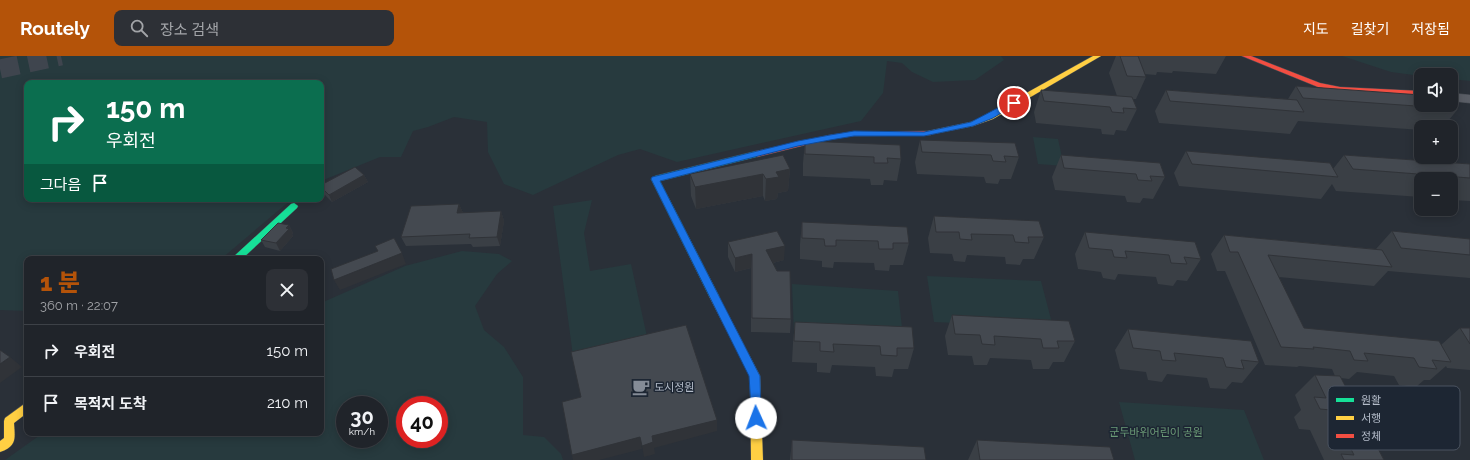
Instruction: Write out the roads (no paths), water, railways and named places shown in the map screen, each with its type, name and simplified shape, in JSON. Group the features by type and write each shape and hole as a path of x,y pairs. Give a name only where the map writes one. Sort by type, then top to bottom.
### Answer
{"street":[{"path":"757,460 755,376 655,179 798,144 830,138 854,134 924,134 973,124 990,117 1098,56"},
{"path":"1245,56 1318,85 1340,89 1414,93"},
{"path":"1458,98 1470,99"},
{"path":"239,256 294,206"},
{"path":"0,447 10,440 10,421 24,409"}],"tunnel":[{"path":"0,69 61,56"}],"place":[{"name":"도시정원","path":"641,387"}],"park label":[{"name":"군두바위어린이 공원","path":"1156,432"}]}
